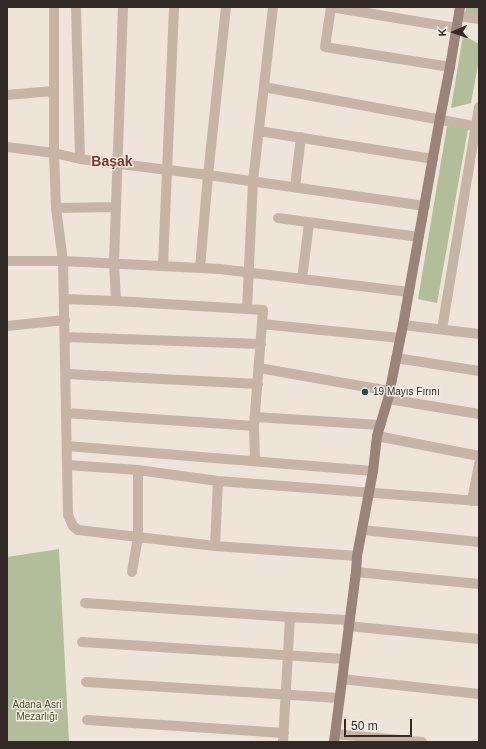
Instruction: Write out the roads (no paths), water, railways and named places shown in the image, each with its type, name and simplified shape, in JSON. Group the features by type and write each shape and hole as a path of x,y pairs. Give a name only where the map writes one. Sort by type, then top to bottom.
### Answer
{"main road":[{"path":"334,738 356,572 356,556 373,471 377,436 389,395 403,325 459,11"}],"street":[{"path":"54,7 53,91 56,208 63,261 68,515 73,526 78,530 215,546 356,556"},
{"path":"76,7 80,159"},
{"path":"116,300 114,263 123,7"},
{"path":"163,266 174,7"},
{"path":"200,268 208,175 226,7"},
{"path":"247,309 254,181 273,7"},
{"path":"450,67 325,47 331,7 456,28"},
{"path":"459,11 479,19"},
{"path":"264,87 478,126"},
{"path":"7,95 53,91"},
{"path":"442,329 478,126 479,106"},
{"path":"259,131 433,159"},
{"path":"295,187 301,137"},
{"path":"7,147 54,153 80,159 167,169 425,206"},
{"path":"56,208 116,206"},
{"path":"278,218 419,237"},
{"path":"302,279 308,223"},
{"path":"7,261 63,261 200,268 248,272 409,292"},
{"path":"64,299 116,300 263,310 255,421 255,461"},
{"path":"7,326 65,320"},
{"path":"262,324 400,338"},
{"path":"403,325 479,334"},
{"path":"65,337 260,344"},
{"path":"396,358 479,371"},
{"path":"259,368 479,414"},
{"path":"66,374 258,384"},
{"path":"66,413 380,425"},
{"path":"377,436 479,456"},
{"path":"67,446 373,471"},
{"path":"67,465 138,470 218,481 476,501 479,464"},
{"path":"132,572 138,537 138,470"},
{"path":"215,546 218,481"},
{"path":"362,530 479,542"},
{"path":"356,572 479,584"},
{"path":"85,602 290,617 479,639"},
{"path":"87,720 284,738 290,617"},
{"path":"82,642 344,659"},
{"path":"342,679 479,694"},
{"path":"86,682 339,698"},
{"path":"334,738 422,742"}],"place":[{"name":"19 Mayıs Fırını","path":"365,392"}],"district":[{"name":"Başak","path":"112,162"}],"park label":[{"name":"Adana Asri Mezarlığı","path":"37,710"}]}
